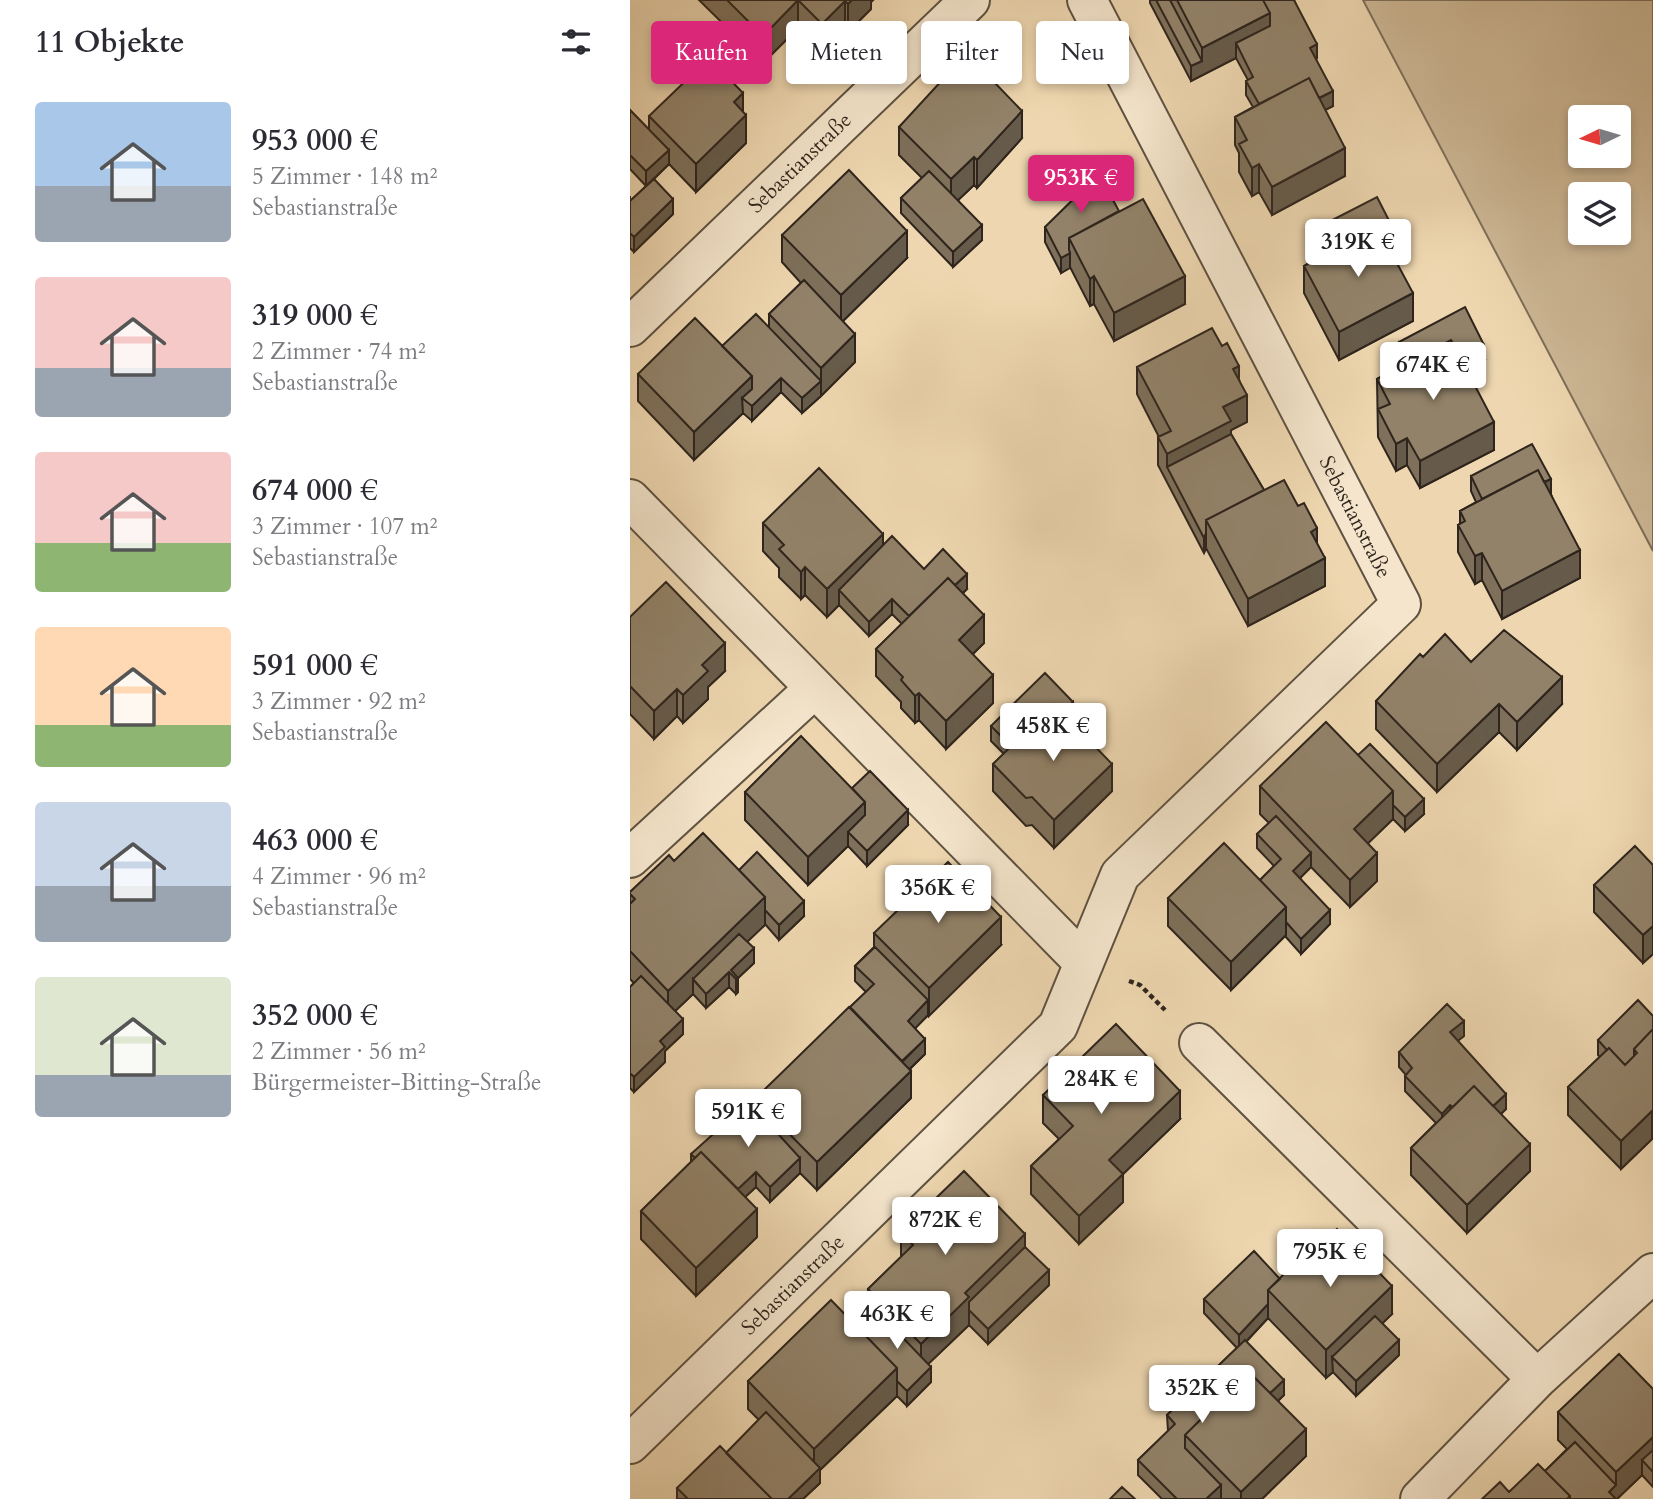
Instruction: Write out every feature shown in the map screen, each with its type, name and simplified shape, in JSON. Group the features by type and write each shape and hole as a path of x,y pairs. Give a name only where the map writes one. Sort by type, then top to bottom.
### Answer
{"street":[{"name":"Sebastianstraße","path":"630,327 970,0"},
{"name":"Sebastianstraße","path":"630,1444 1058,1026 1120,875 1401,604 1087,0"},
{"path":"630,499 1084,963"},
{"path":"630,858 815,688"},
{"path":"1199,1042 1537,1380"},
{"path":"1420,1499 1537,1380 1653,1273"}],"path":[{"path":"1084,963 1140,985 1199,1042"}],"shaded area":[{"path":"1363,0 1653,0 1653,551"}],"building":[{"path":"727,0 798,0 772,27 772,21 748,21"},
{"path":"798,0 852,0 848,4 845,1 825,21 819,21"},
{"path":"1156,0 1170,0 1202,61 1191,66"},
{"path":"1177,0 1263,0 1270,13 1202,48"},
{"path":"1263,0 1294,0 1317,44 1310,48 1333,91 1319,98 1309,78 1259,104 1246,81 1253,77 1236,43 1270,26 1270,13"},
{"path":"1309,78 1345,148 1272,187 1259,164 1252,168 1239,144 1247,140 1235,117"},
{"path":"682,84 734,84 743,93 734,102 746,115 696,164 649,116"},
{"path":"939,84 996,84 1022,111 977,160 974,157 951,179 899,127"},
{"path":"630,110 669,150 646,171 630,155"},
{"path":"849,170 907,231 841,295 782,235"},
{"path":"929,171 982,225 953,252 901,198"},
{"path":"1099,174 1119,211 1069,238 1070,253 1061,258 1045,227"},
{"path":"654,179 673,199 634,237 630,233 630,201"},
{"path":"1377,197 1399,240 1388,246 1377,226 1322,256 1309,232"},
{"path":"1143,199 1185,276 1114,313 1094,276 1090,279 1069,238"},
{"path":"1377,226 1413,293 1339,332 1304,266"},
{"path":"804,280 855,334 821,368 769,314"},
{"path":"1465,307 1484,345 1461,357 1451,340 1409,362 1399,342"},
{"path":"756,314 821,381 802,398 781,378 752,406 742,398 752,389 752,376 722,346"},
{"path":"695,318 752,376 694,432 638,374"},
{"path":"1212,328 1222,346 1227,343 1239,366 1233,369 1247,395 1223,407 1231,421 1167,454 1158,437 1171,431 1137,367"},
{"path":"1451,340 1494,422 1420,461 1407,438 1396,444 1378,409 1390,404 1377,379"},
{"path":"1231,434 1264,490 1206,520 1204,538 1167,467"},
{"path":"1532,444 1551,479 1544,482 1538,470 1482,499 1471,476"},
{"path":"819,468 883,534 827,589 805,567 801,572 779,549 784,545 763,523"},
{"path":"1538,470 1580,550 1502,591 1482,553 1475,556 1458,525 1465,521 1460,511"},
{"path":"1284,480 1298,506 1304,503 1317,528 1311,532 1325,558 1248,599 1206,520"},
{"path":"892,536 924,569 943,549 967,574 955,585 948,578 909,616 892,599 869,622 839,590"},
{"path":"948,578 984,615 959,640 993,675 946,721 919,693 915,696 901,680 903,677 876,649"},
{"path":"666,582 725,643 702,665 708,671 683,695 677,689 654,711 630,686 630,617"},
{"path":"1504,630 1562,677 1517,722 1499,704 1437,764 1376,701 1420,654 1423,657 1445,634 1471,662"},
{"path":"1045,673 1073,702 1062,713 1054,704 1011,746 991,726"},
{"path":"1054,704 1112,764 1054,820 1032,797 1026,798 993,764"},
{"path":"1326,722 1393,791 1354,829 1377,853 1350,880 1260,786"},
{"path":"801,736 865,802 808,857 745,792"},
{"path":"1370,744 1424,799 1405,817 1393,805 1393,791 1358,755"},
{"path":"870,771 908,810 867,851 848,832 865,815 865,802 852,788"},
{"path":"1276,816 1311,853 1293,871 1330,910 1301,939 1286,922 1286,907 1260,880 1281,859 1257,834"},
{"path":"703,833 765,897 668,991 630,951 630,904 635,899 630,892 669,855 674,861"},
{"path":"1224,843 1286,907 1231,962 1168,898"},
{"path":"1635,846 1653,865 1653,926 1643,935 1594,885"},
{"path":"757,852 804,901 779,925 765,910 765,897 739,870"},
{"path":"948,862 1001,917 929,988 874,933"},
{"path":"739,934 754,948 731,970 738,978 729,972 706,994 693,979"},
{"path":"875,947 928,1000 908,1021 925,1039 902,1061 850,1007 874,984 855,966"},
{"path":"641,976 683,1019 660,1041 665,1047 634,1077 630,1073 630,987"},
{"path":"1638,1000 1653,1016 1653,1029 1634,1049 1634,1056 1625,1065 1598,1040"},
{"path":"1447,1004 1464,1021 1450,1032 1506,1094 1493,1106 1474,1086 1442,1114 1405,1076 1412,1068 1399,1052"},
{"path":"849,1007 911,1071 817,1162 755,1099"},
{"path":"1116,1024 1180,1091 1109,1160 1123,1174 1079,1216 1031,1166 1073,1126 1043,1095"},
{"path":"1653,1029 1653,1112 1621,1141 1568,1087 1609,1048 1625,1065 1637,1053 1634,1049"},
{"path":"1474,1086 1530,1144 1467,1205 1411,1148"},
{"path":"749,1102 800,1158 770,1187 756,1172 738,1189 701,1152 695,1158 691,1154"},
{"path":"701,1152 757,1209 696,1268 641,1211"},
{"path":"964,1171 1025,1234 965,1293 969,1297 921,1344 868,1289 913,1245 901,1232"},
{"path":"1337,1229 1392,1286 1326,1350 1268,1290 1297,1261 1300,1265"},
{"path":"1025,1247 1049,1270 988,1329 969,1310 969,1302"},
{"path":"1254,1251 1280,1279 1268,1290 1268,1304 1239,1335 1204,1299"},
{"path":"831,1300 897,1368 814,1449 748,1381"},
{"path":"879,1313 931,1367 907,1391 897,1381 897,1368 861,1331"},
{"path":"1375,1316 1399,1340 1356,1381 1332,1357"},
{"path":"1245,1340 1284,1380 1270,1393 1249,1372 1185,1435 1185,1448 1221,1485 1206,1499 1177,1499 1138,1460 1175,1424 1167,1415"},
{"path":"1619,1354 1653,1389 1653,1437 1616,1472 1558,1412"},
{"path":"1249,1372 1306,1429 1241,1492 1185,1435"},
{"path":"766,1412 820,1468 788,1499 772,1499 726,1453"},
{"path":"1575,1442 1616,1485 1609,1492 1616,1499 1570,1499 1545,1471"},
{"path":"720,1446 772,1499 688,1499 677,1488"},
{"path":"1653,1450 1653,1472 1642,1460"},
{"path":"1538,1464 1570,1496 1567,1499 1482,1499 1500,1482 1509,1492"},
{"path":"1122,1487 1135,1499 1110,1499"}]}
